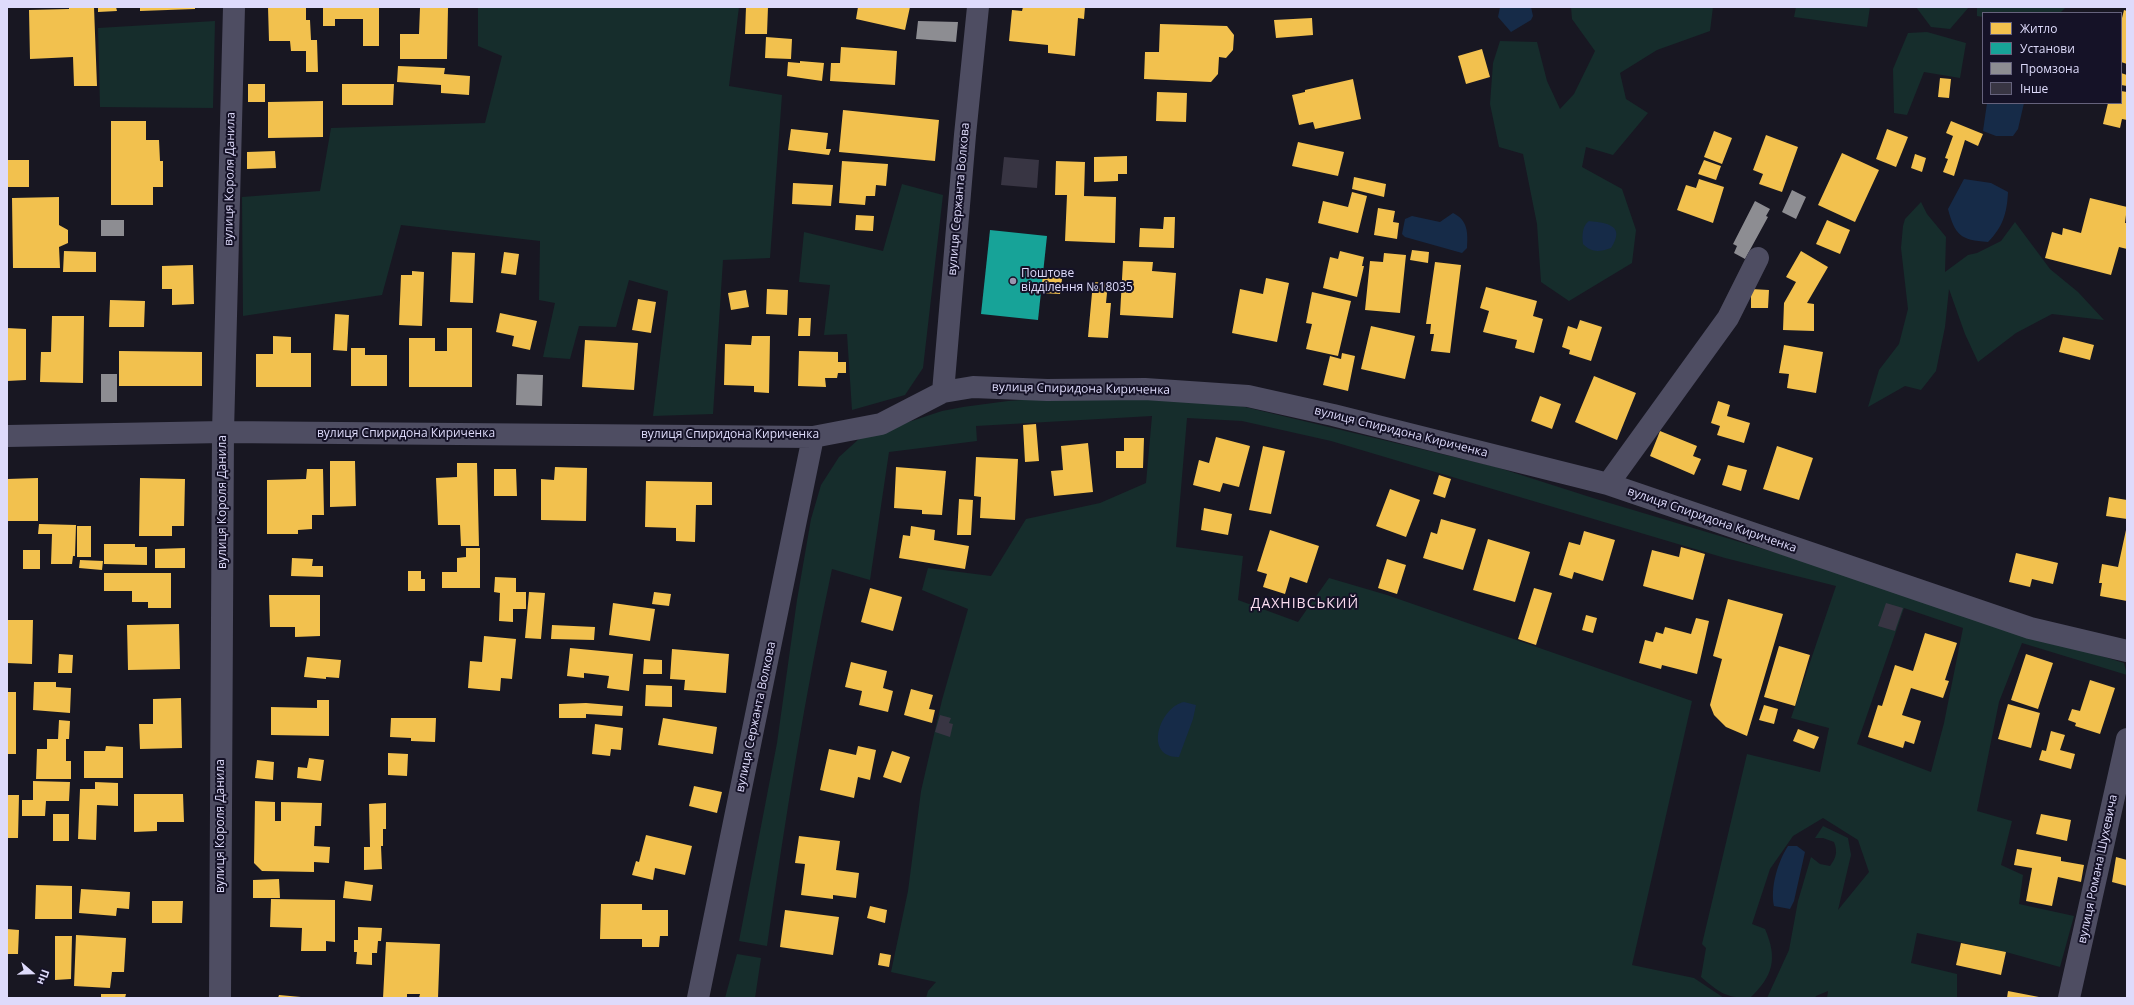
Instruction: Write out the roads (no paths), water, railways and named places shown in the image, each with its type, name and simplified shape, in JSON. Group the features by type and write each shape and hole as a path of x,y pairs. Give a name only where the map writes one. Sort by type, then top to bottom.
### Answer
{"street":[{"name":"вулиця Короля Данила","path":"220,998 223,432 234,7"},
{"name":"вулиця Сержанта Волкова","path":"943,392 965,135 978,7"},
{"path":"1608,484 1728,318 1758,258"},
{"name":"вулиця Спиридона Кириченка","path":"7,436 223,432 813,437 881,424 943,392 973,387 1047,390 1145,389 1248,396 1333,415 1608,484 2030,628 2127,651"},
{"name":"вулиця Сержанта Волкова","path":"698,998 813,437"},
{"name":"вулиця Романа Шухевича","path":"2069,998 2127,739"}],"water":[{"path":"1500,7 1531,7 1533,16 1531,20 1511,32 1498,17"},
{"path":"1987,104 2024,104 2018,129 2013,136 1996,136 1983,131"},
{"path":"1964,179 1991,183 2008,192 2007,207 2001,225 1988,242 1965,238 1953,225 1948,209"},
{"path":"1453,213 1462,219 1467,232 1467,248 1462,253 1405,237 1402,234 1405,219 1412,216 1440,222"},
{"path":"1589,221 1608,224 1615,230 1615,240 1611,248 1596,251 1589,249 1583,244 1584,228"},
{"path":"1184,702 1196,705 1193,719 1179,757 1168,755 1161,750 1158,741 1162,722 1175,706"},
{"path":"1788,846 1797,846 1805,852 1794,901 1790,909 1774,906 1773,899 1774,883 1778,867"}],"place":[{"name":"Поштове відділення №18035","path":"1013,281"}],"district":[{"name":"ДАХНІВСЬКИЙ","path":"1305,604"}]}
